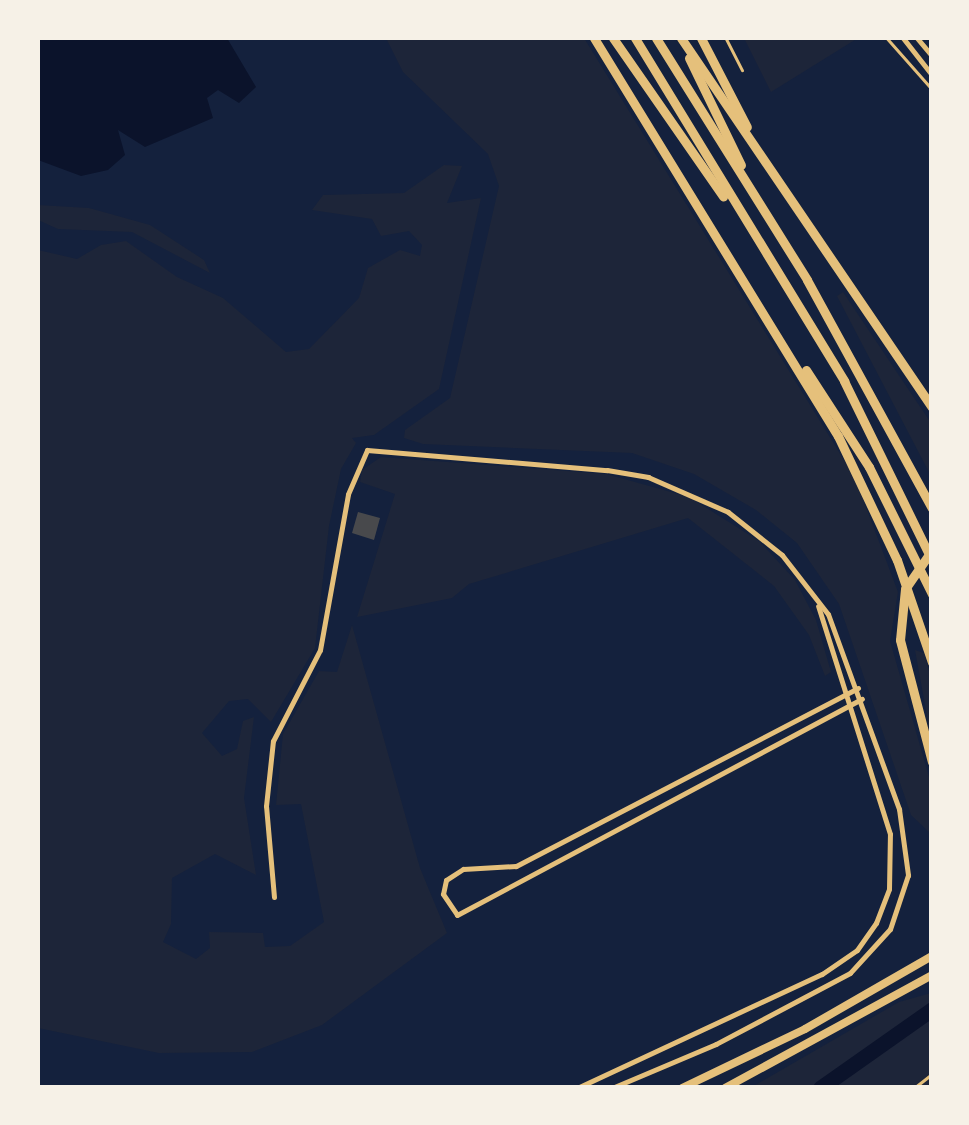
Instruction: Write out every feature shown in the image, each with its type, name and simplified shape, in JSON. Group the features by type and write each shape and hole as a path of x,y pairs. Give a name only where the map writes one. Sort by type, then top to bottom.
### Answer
{"highway":[{"path":"594,38 794,357 856,470 922,627 932,662"},
{"path":"613,38 693,159 738,214"},
{"path":"635,38 893,474 932,561"},
{"path":"656,38 758,198 914,468 932,508"},
{"path":"680,38 758,198"},
{"path":"680,38 932,407"},
{"path":"701,38 766,165"},
{"path":"794,357 821,387 869,467 932,594"},
{"path":"932,550 905,590 900,640 932,762"}],"main road":[{"path":"682,1088 805,1029 932,956"},
{"path":"725,1088 932,975"}],"street":[{"path":"903,38 932,75"},
{"path":"917,38 932,56"},
{"path":"274,896 266,806 273,741 320,650 348,494 367,450 648,477 751,528 814,594 858,688 907,853 908,875 890,930 867,960 829,988 612,1088"},
{"path":"577,1088 804,983 866,939 885,904 892,854 814,594"},
{"path":"858,688 516,866 463,869 446,880 443,894 457,914 862,699"}],"path":[{"path":"726,38 742,70"},
{"path":"887,38 932,89"},
{"path":"914,1088 932,1074"}],"shaded area":[{"path":"38,38 227,38 256,87 239,103 218,90 207,98 213,118 145,147 118,130 125,155 108,170 81,176 38,160"},
{"path":"386,38 584,38 855,478 898,592 890,641 931,784 931,834 911,815 839,604 797,543 756,510 694,474 632,453 423,444 404,438 405,430 450,398 499,186 488,154 403,72"},
{"path":"744,38 858,38 771,92"},
{"path":"444,165 462,166 447,203 481,198 439,389 374,435 352,438 356,443 341,469 329,526 315,648 271,722 248,699 229,701 202,733 222,756 237,749 243,721 254,717 244,798 256,875 215,854 172,878 171,924 163,942 196,959 210,948 209,932 263,933 265,947 290,946 324,922 301,804 276,805 283,734 319,671 337,672 352,625 420,868 447,933 322,1025 252,1052 159,1053 38,1028 38,250 77,259 101,245 126,241 177,277 223,298 286,352 309,349 359,298 368,268 400,250 420,256 422,245 409,231 381,236 372,219 312,210 323,195 404,193"},
{"path":"38,205 89,208 150,225 204,260 210,273 132,232 58,229 38,220"},
{"path":"843,292 931,423 931,476 837,296"},
{"path":"381,457 606,474 689,497 759,541 795,580 816,620 831,672 825,676 809,635 774,586 688,518 469,584 452,598 357,617 395,494 360,482 362,470"},
{"path":"915,650 924,653 931,678 931,738"},
{"path":"931,993 931,1004 813,1087 752,1087 899,1002"},
{"path":"931,1015 931,1087 830,1087"}],"building":[{"path":"358,512 380,518 374,540 352,533"}],"waterway":[{"path":"820,1088 932,1009"}]}
